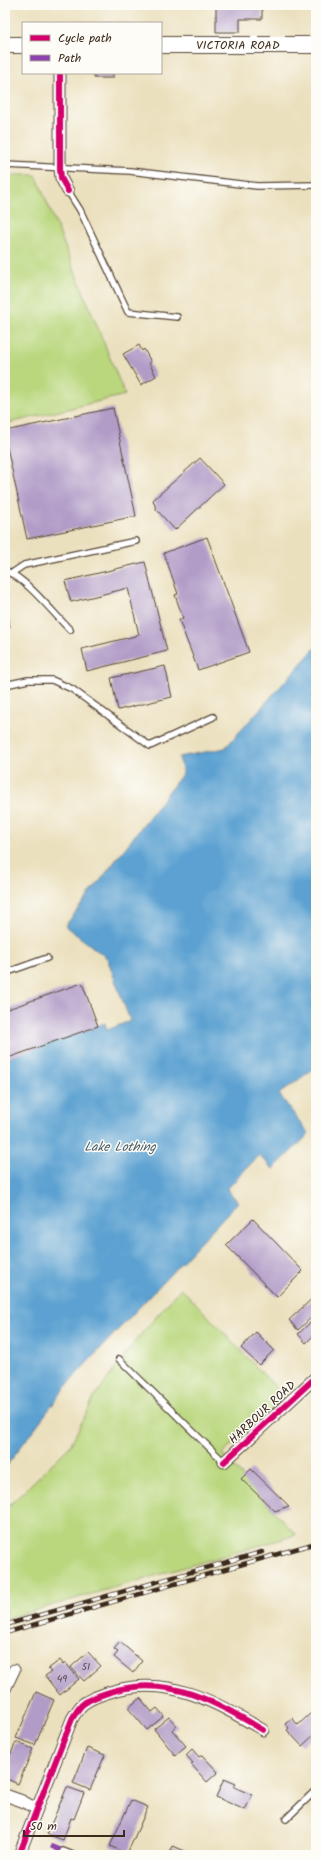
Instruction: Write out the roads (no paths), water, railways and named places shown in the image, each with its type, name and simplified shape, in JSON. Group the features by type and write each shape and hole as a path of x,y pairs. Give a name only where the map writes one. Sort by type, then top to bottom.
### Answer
{"main road":[{"path":"5,45 22,45"},
{"name":"VICTORIA ROAD","path":"162,45 316,45"}],"street":[{"path":"60,74 60,168 61,178 68,191"},
{"name":"HARBOUR ROAD","path":"224,1462 316,1377"},
{"path":"5,1689 14,1670"},
{"path":"19,1855 72,1719 82,1704 102,1694 130,1687 153,1686 186,1691 224,1707 263,1730"},
{"path":"5,1795 22,1801 37,1809"}],"lane":[{"path":"5,165 130,171 257,186 316,185"},
{"path":"68,191 80,210 128,312 177,317"},
{"path":"12,573 24,565 136,541"},
{"path":"5,571 12,573 29,588 70,630"},
{"path":"5,684 28,680 52,680 72,689 150,746 214,717"},
{"path":"5,973 47,958"},
{"path":"119,1359 224,1462"},
{"path":"286,1819 316,1790"},
{"path":"63,1851 73,1855"}],"water":[{"name":"Lake Lothing","path":"316,647 316,1067 279,1094 309,1134 273,1169 259,1155 227,1189 238,1202 71,1380 5,1468 5,1059 105,1023 107,1030 130,1021 107,958 65,926 183,773 179,757 225,748"}],"railway":[{"path":"5,1633 316,1543"},
{"path":"5,1625 262,1552"}]}
